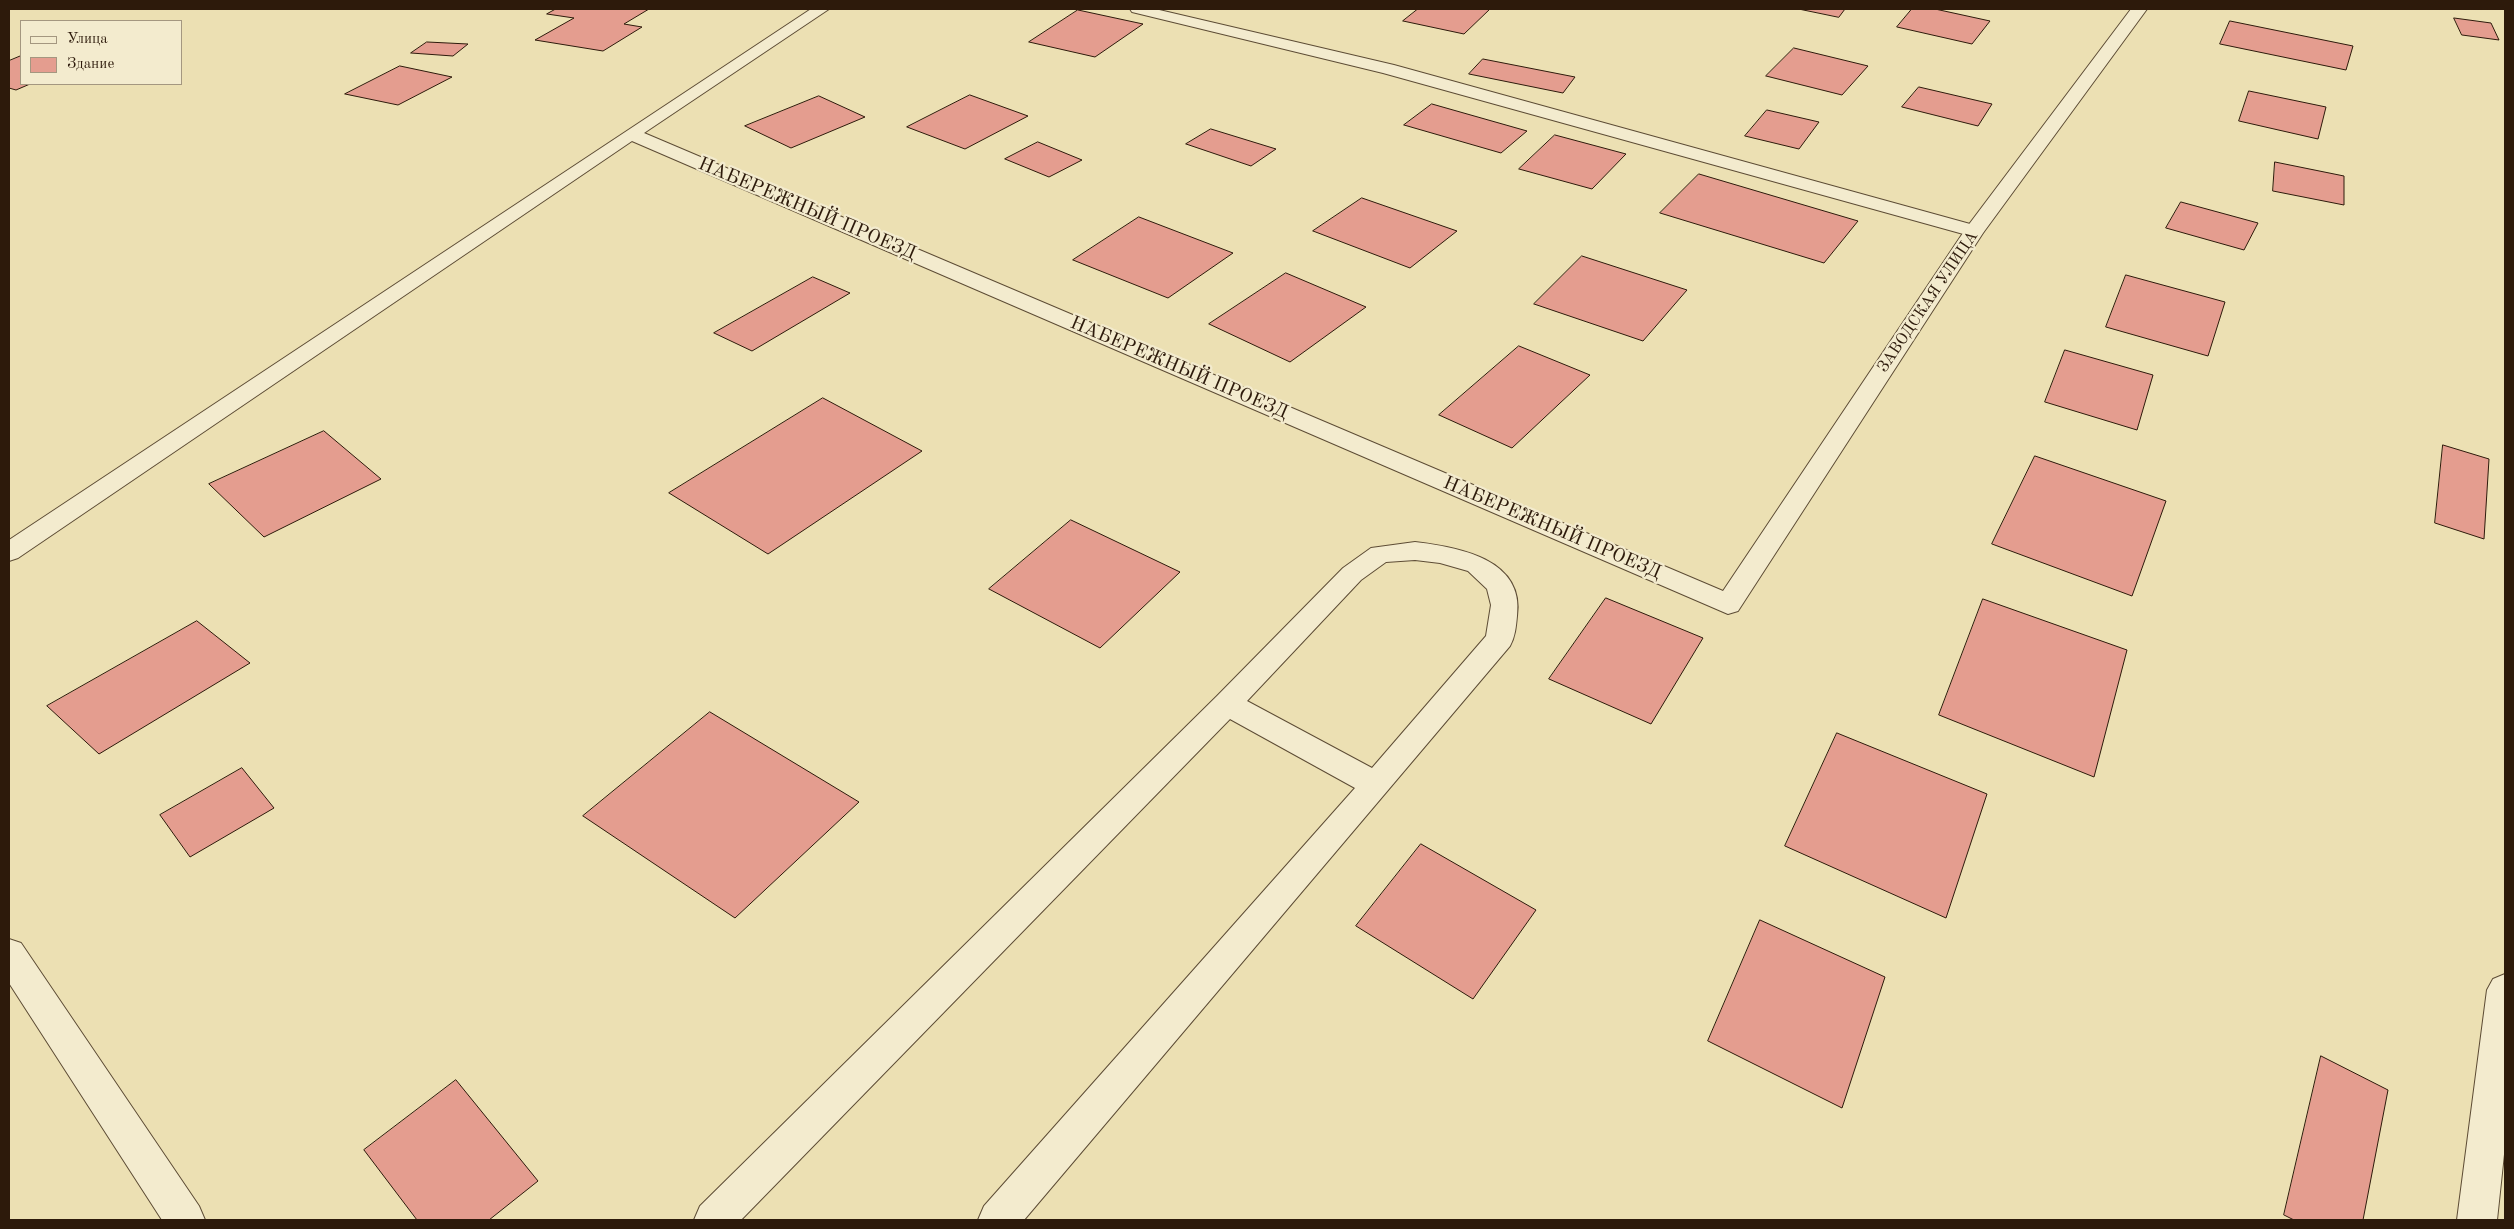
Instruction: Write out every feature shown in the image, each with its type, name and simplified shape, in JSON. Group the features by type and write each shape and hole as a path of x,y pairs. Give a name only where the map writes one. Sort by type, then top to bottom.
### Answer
{"street":[{"path":"9,552 631,134 821,9"},
{"path":"1137,9 1397,72 1974,231"},
{"name":"ЗАВОДСКАЯ УЛИЦА","path":"1728,604 1974,231 2140,9"},
{"name":"НАБЕРЕЖНЫЙ ПРОЕЗД","path":"631,134 1728,604"},
{"path":"714,1220 1227,704 1352,574 1380,554 1415,551 1441,554 1478,565 1500,585 1505,605 1500,639 1376,785 998,1220"},
{"path":"1227,704 1376,785"},
{"path":"9,954 173,1215"},
{"path":"2477,1220 2505,990"}],"building":[{"path":"556,9 649,9 624,24 642,27 603,51 535,40 574,18 547,14"},
{"path":"1418,9 1490,9 1464,34 1403,21"},
{"path":"1799,9 1845,9 1839,17"},
{"path":"1912,9 1935,9 1990,21 1972,44 1897,27"},
{"path":"1078,10 1143,24 1095,57 1029,42"},
{"path":"2454,18 2491,23 2499,40 2462,35"},
{"path":"2230,21 2353,46 2346,70 2220,44"},
{"path":"427,42 468,44 453,56 411,53"},
{"path":"1794,48 1868,66 1842,95 1766,76"},
{"path":"20,56 20,85 28,85 16,90 9,88 9,61"},
{"path":"1483,59 1575,77 1563,93 1469,74"},
{"path":"400,66 452,77 398,105 345,94"},
{"path":"1919,87 1992,104 1978,126 1902,107"},
{"path":"2249,91 2326,107 2318,139 2239,121"},
{"path":"970,95 1028,116 965,149 907,127"},
{"path":"819,96 865,117 791,148 745,126"},
{"path":"1432,104 1527,131 1501,153 1404,125"},
{"path":"1767,110 1819,122 1799,149 1745,136"},
{"path":"1211,129 1276,149 1251,166 1186,144"},
{"path":"1555,135 1626,154 1592,189 1519,169"},
{"path":"1038,142 1082,160 1049,177 1005,159"},
{"path":"2275,162 2344,176 2344,205 2273,191"},
{"path":"1699,174 1858,221 1824,263 1660,213"},
{"path":"1362,198 1457,231 1410,268 1313,231"},
{"path":"2181,202 2258,223 2244,250 2166,228"},
{"path":"1139,217 1233,253 1168,298 1073,260"},
{"path":"1582,256 1687,290 1643,341 1534,304"},
{"path":"1286,273 1366,307 1290,362 1209,324"},
{"path":"2126,275 2225,302 2208,356 2106,327"},
{"path":"813,277 850,293 752,351 714,333"},
{"path":"1519,346 1590,375 1512,448 1439,415"},
{"path":"2065,350 2153,375 2137,430 2045,402"},
{"path":"823,398 922,451 768,554 669,493"},
{"path":"324,431 381,479 264,537 209,484"},
{"path":"2443,445 2489,459 2484,539 2435,523"},
{"path":"2035,456 2166,501 2132,596 1992,544"},
{"path":"1071,520 1180,572 1100,648 989,589"},
{"path":"1606,598 1703,638 1651,724 1549,679"},
{"path":"1983,599 2127,650 2094,777 1939,715"},
{"path":"197,621 250,663 99,754 47,706"},
{"path":"710,712 859,802 735,918 583,816"},
{"path":"1837,733 1987,794 1946,918 1785,846"},
{"path":"242,768 274,808 190,857 160,815"},
{"path":"1421,844 1536,910 1473,999 1356,926"},
{"path":"1760,920 1885,977 1842,1108 1708,1041"},
{"path":"2321,1056 2388,1090 2363,1220 2294,1220 2284,1215"},
{"path":"456,1080 538,1181 489,1220 417,1220 364,1150"}]}
